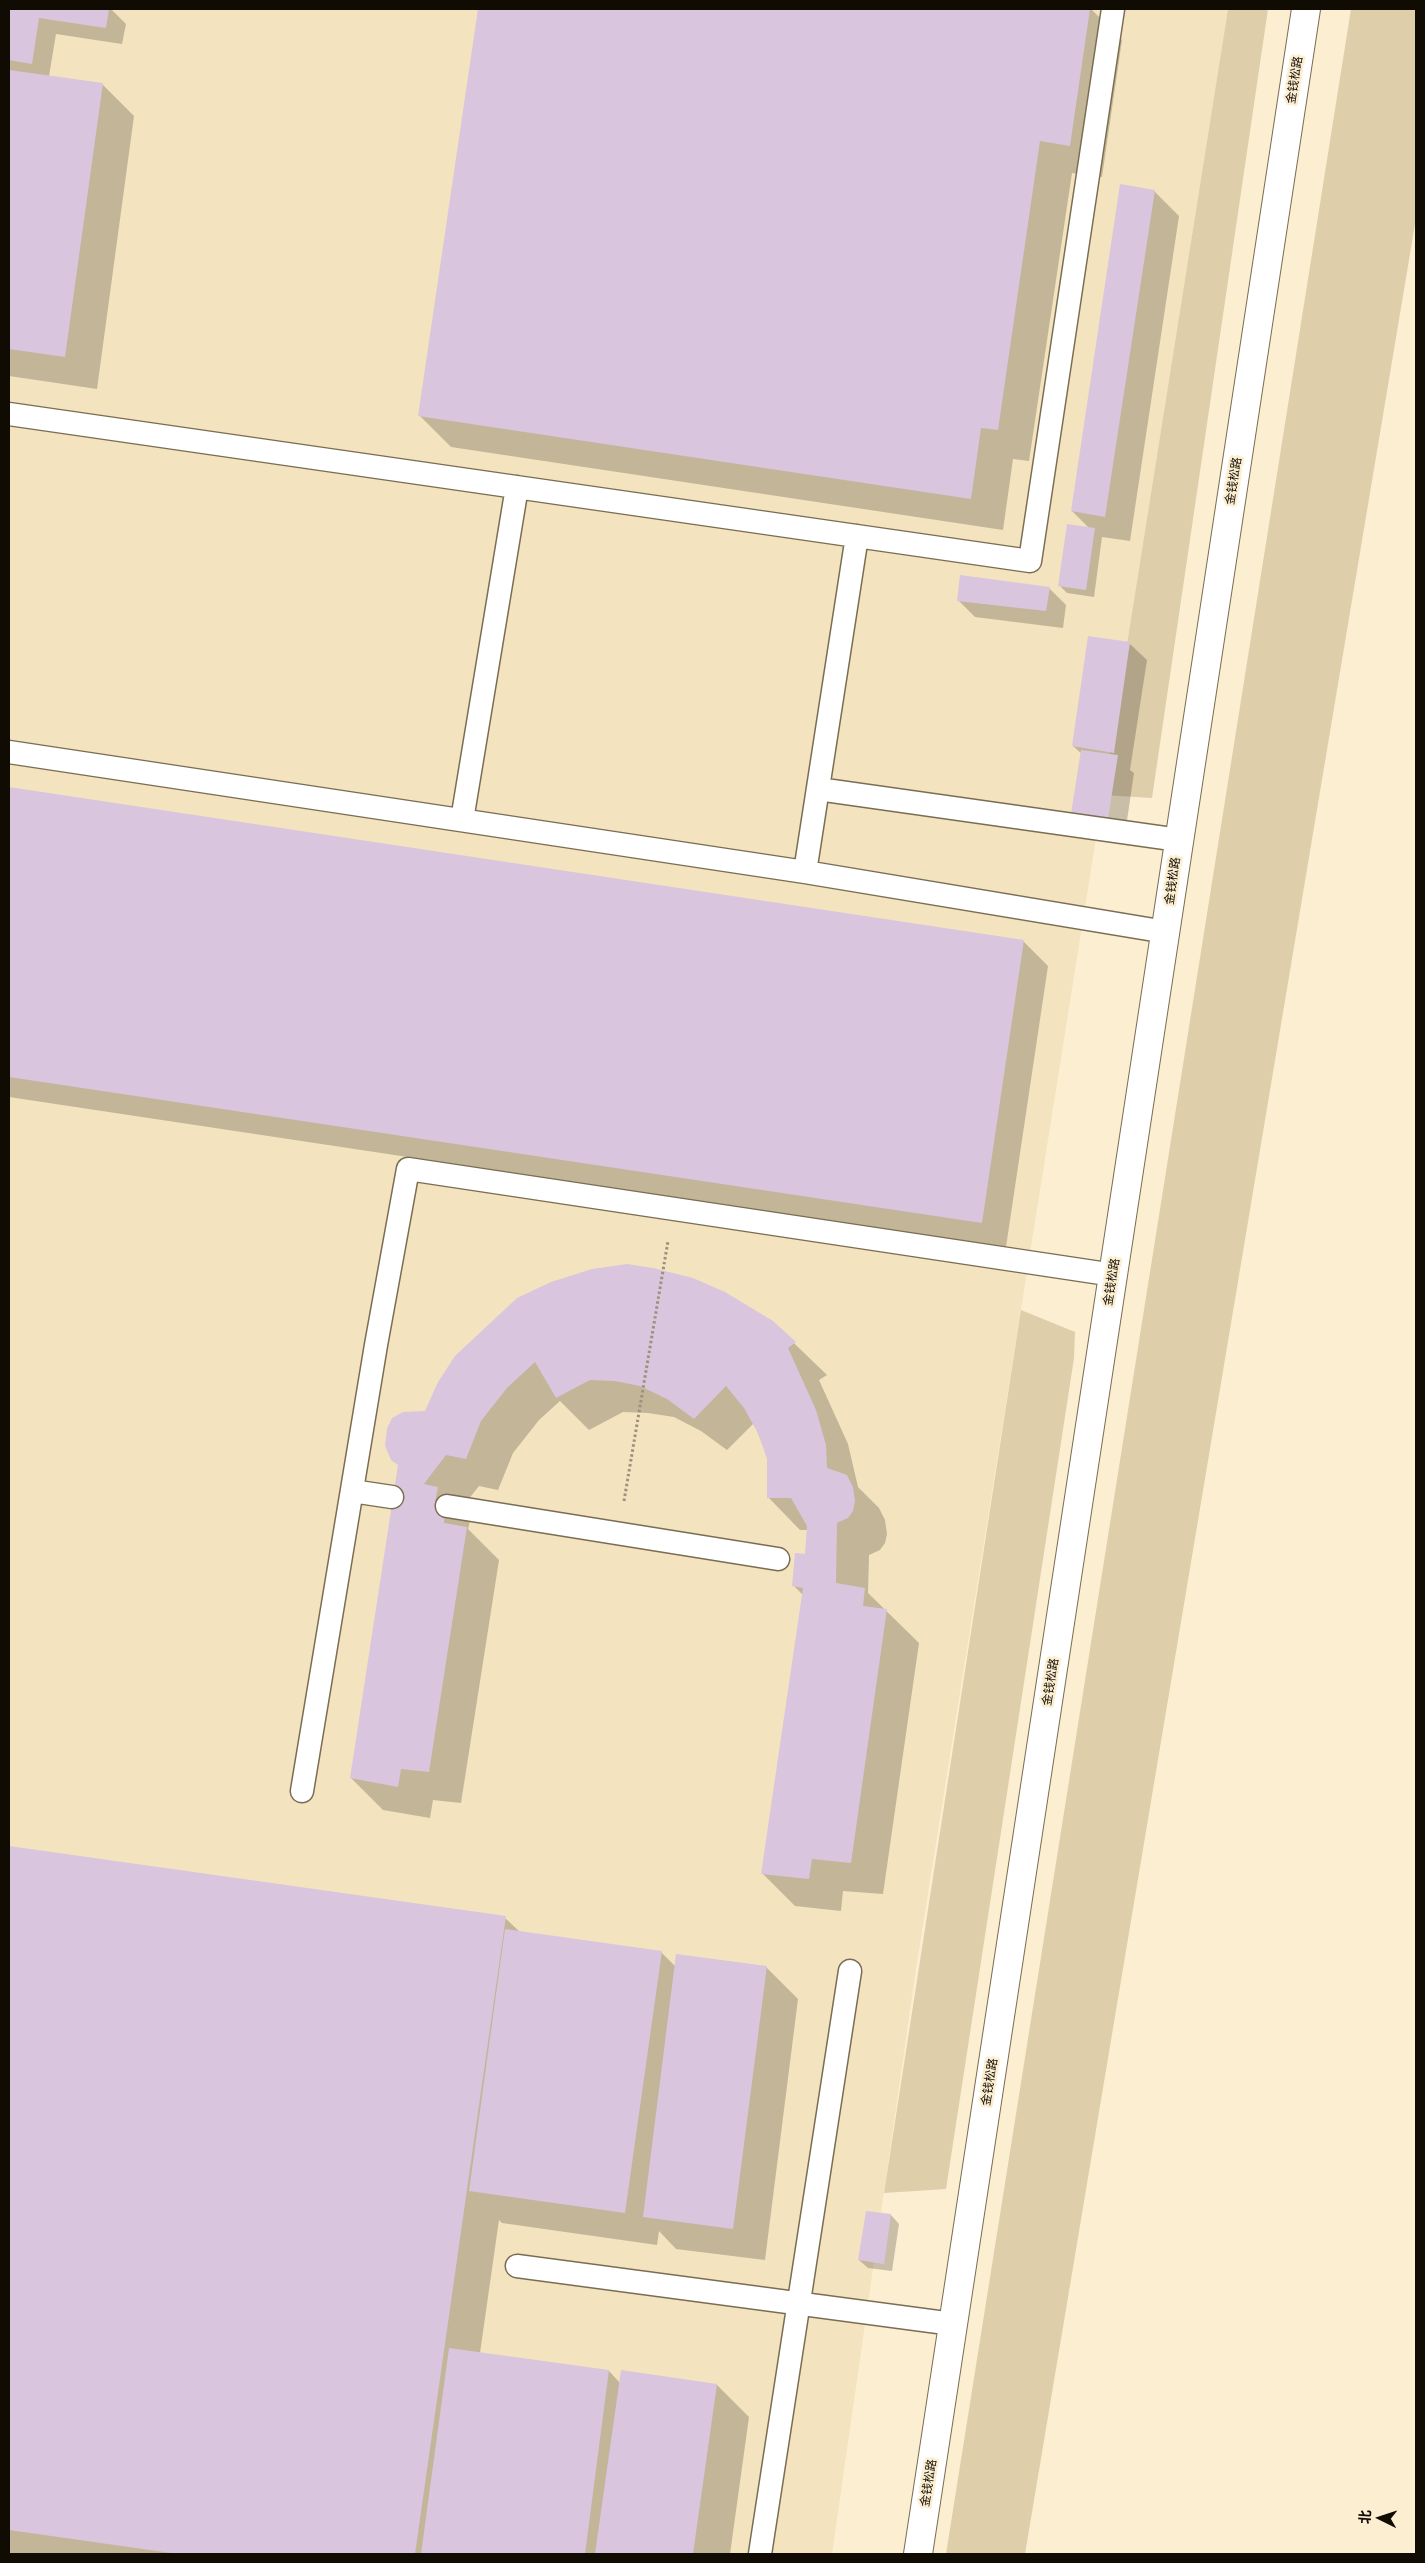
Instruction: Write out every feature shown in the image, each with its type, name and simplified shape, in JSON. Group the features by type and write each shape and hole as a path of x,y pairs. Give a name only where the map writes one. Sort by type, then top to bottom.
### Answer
{"street":[{"name":"金钱松路","path":"918,2554 1306,9"}],"lane":[{"path":"9,414 1030,561 1113,9"},
{"path":"462,820 517,488"},
{"path":"806,872 857,536"},
{"path":"9,752 806,872 1166,932"},
{"path":"818,789 1179,840"},
{"path":"302,1791 408,1169 1114,1275"},
{"path":"352,1490 392,1497"},
{"path":"447,1506 778,1559"},
{"path":"760,2554 850,1971"},
{"path":"517,2266 953,2324"}],"path":[{"path":"618,1534 673,1209"}],"shaded area":[{"path":"9,9 1228,9 916,1969 832,2554 9,2554"},
{"path":"1228,9 1268,9 1152,798 1103,795"},
{"path":"1351,9 1416,9 1416,218 1025,2554 946,2554"},
{"path":"1021,1310 1075,1332 1074,1358 946,2189 884,2193"}],"building":[{"path":"9,9 109,9 106,28 39,18 32,64 9,60"},
{"path":"478,9 1090,9 1070,146 1040,141 998,430 981,428 971,499 418,416"},
{"path":"9,70 103,83 65,357 9,349"},
{"path":"1120,184 1155,190 1105,517 1071,511"},
{"path":"1067,524 1095,528 1086,590 1058,586"},
{"path":"960,575 1050,587 1046,611 957,601"},
{"path":"1088,636 1130,642 1114,753 1072,746"},
{"path":"1081,750 1118,755 1107,825 1070,820"},
{"path":"9,787 1024,940 982,1223 9,1077"},
{"path":"627,1264 693,1278 725,1292 773,1321 796,1342 788,1348 816,1410 826,1445 827,1468 847,1475 853,1487 855,1501 853,1511 848,1518 837,1523 836,1583 865,1588 863,1606 887,1609 851,1863 812,1859 809,1879 761,1874 803,1588 792,1586 795,1553 805,1554 807,1526 791,1498 767,1498 767,1459 759,1435 744,1408 726,1386 694,1419 667,1399 640,1386 615,1381 590,1380 556,1398 535,1362 507,1388 481,1421 466,1459 446,1455 424,1484 438,1487 435,1502 445,1504 444,1523 467,1527 429,1772 401,1769 398,1787 350,1778 398,1465 391,1460 385,1446 387,1429 392,1418 403,1412 425,1411 438,1382 455,1356 517,1298 551,1282 592,1269"},
{"path":"9,1846 506,1916 415,2554 178,2554 9,2530"},
{"path":"505,1929 662,1951 625,2213 469,2191"},
{"path":"676,1954 767,1966 733,2229 643,2217"},
{"path":"866,2211 891,2214 884,2264 858,2260"},
{"path":"449,2348 609,2370 585,2554 421,2554"},
{"path":"621,2370 717,2384 693,2554 595,2554"}]}
